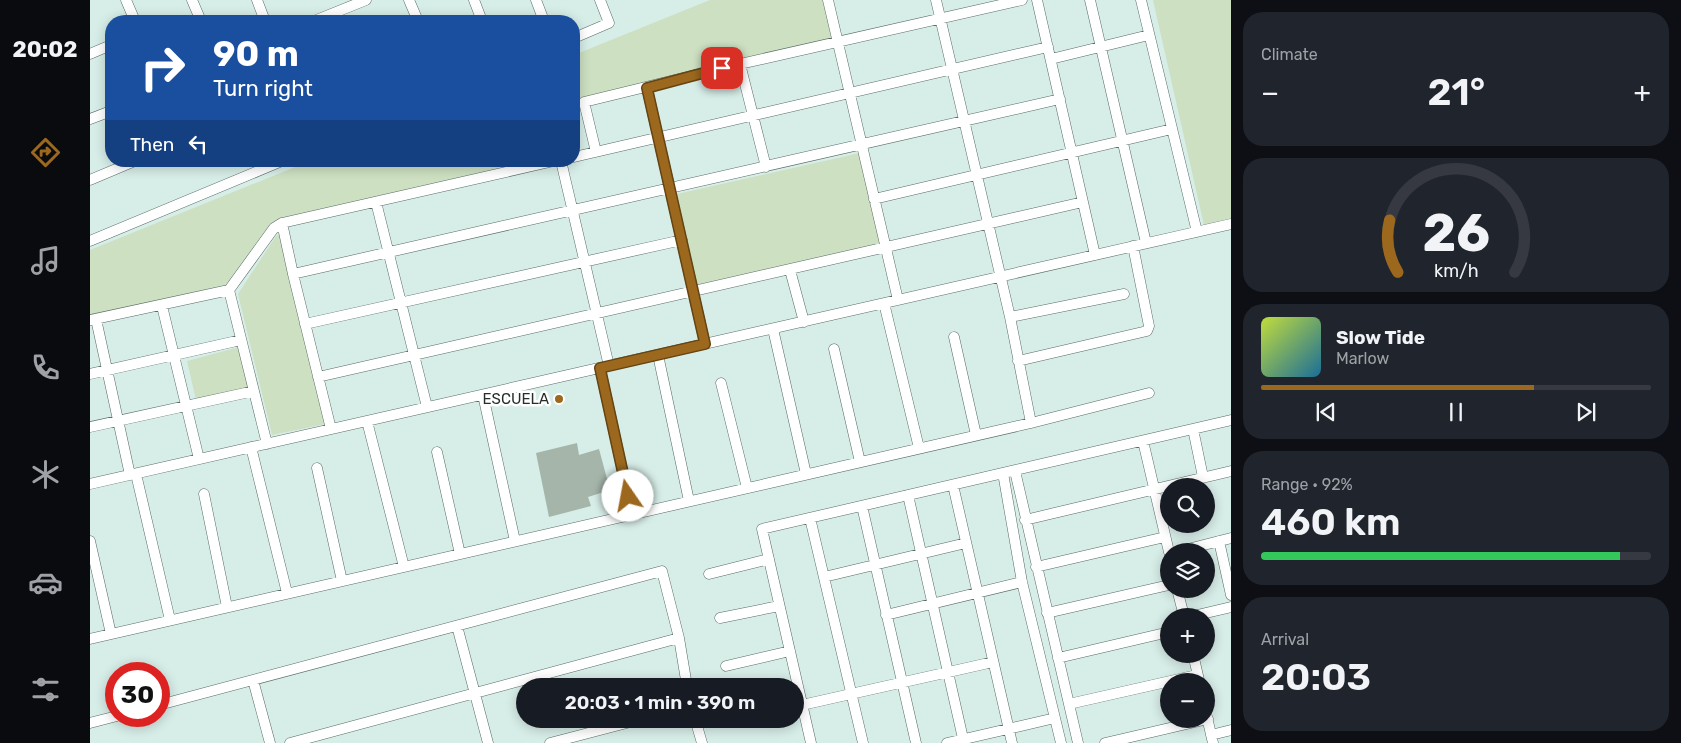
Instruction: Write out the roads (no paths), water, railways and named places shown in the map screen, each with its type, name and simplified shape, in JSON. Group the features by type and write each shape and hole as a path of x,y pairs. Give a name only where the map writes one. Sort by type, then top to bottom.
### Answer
{"street":[{"path":"126,0 132,15"},
{"path":"192,0 198,15"},
{"path":"256,0 262,15"},
{"path":"329,15 366,0"},
{"path":"409,0 415,15"},
{"path":"474,0 478,15"},
{"path":"536,0 542,15"},
{"path":"580,35 609,23 600,0"},
{"path":"828,0 898,300"},
{"path":"936,0 1010,317 1031,423"},
{"path":"596,152 584,102 740,64 1022,0"},
{"path":"1037,0 1095,255"},
{"path":"1090,0 1146,243"},
{"path":"1141,0 1197,232"},
{"path":"1051,59 1150,35"},
{"path":"580,156 1048,47"},
{"path":"90,54 105,48"},
{"path":"740,64 766,166"},
{"path":"647,88 705,344"},
{"path":"294,274 1060,99"},
{"path":"90,119 105,113"},
{"path":"874,199 1172,129"},
{"path":"90,180 121,167"},
{"path":"90,241 256,167"},
{"path":"170,620 93,320 229,290 274,228 282,223 528,167"},
{"path":"562,167 596,314 604,367 632,514"},
{"path":"376,202 426,408"},
{"path":"318,377 1083,202"},
{"path":"282,223 330,429"},
{"path":"90,484 1231,224"},
{"path":"306,324 682,240"},
{"path":"1018,361 1147,331 1149,326 1133,246"},
{"path":"790,270 804,322"},
{"path":"229,290 267,444"},
{"path":"1010,317 1124,294"},
{"path":"884,303 919,448"},
{"path":"162,306 199,459"},
{"path":"773,329 806,474"},
{"path":"954,337 976,435"},
{"path":"90,374 241,340"},
{"path":"834,349 860,462"},
{"path":"658,355 688,501"},
{"path":"721,383 747,488"},
{"path":"90,427 254,391"},
{"path":"90,639 1031,423 1149,393"},
{"path":"483,394 515,541"},
{"path":"795,678 762,529 1231,420"},
{"path":"368,421 404,566"},
{"path":"1193,429 1203,477"},
{"path":"1143,441 1167,543"},
{"path":"251,447 287,593"},
{"path":"437,452 460,554"},
{"path":"317,468 342,581"},
{"path":"1014,471 1078,743"},
{"path":"1025,520 1231,471"},
{"path":"1003,473 1022,582 1061,743"},
{"path":"953,485 1012,743"},
{"path":"204,494 227,607"},
{"path":"908,495 964,741"},
{"path":"862,506 916,743"},
{"path":"810,518 863,743"},
{"path":"1036,567 1165,537"},
{"path":"1211,543 1231,538"},
{"path":"90,541 111,634"},
{"path":"1219,541 1231,595"},
{"path":"824,577 966,543"},
{"path":"709,574 769,559"},
{"path":"170,702 662,571 679,638 686,678"},
{"path":"886,614 1022,582"},
{"path":"1047,613 1160,587"},
{"path":"720,618 779,606"},
{"path":"1215,611 1231,607"},
{"path":"457,626 488,743"},
{"path":"1058,658 1160,634"},
{"path":"290,743 474,695 679,638"},
{"path":"726,666 790,651"},
{"path":"804,700 852,694 993,662"},
{"path":"253,680 270,743"},
{"path":"1068,704 1160,686"},
{"path":"947,743 964,741 1055,718"},
{"path":"90,723 105,719"},
{"path":"804,720 810,743"},
{"path":"550,743 608,728"},
{"path":"697,728 702,743"},
{"path":"1105,743 1162,728"},
{"path":"1212,739 1231,730"}],"place":[{"name":"ESCUELA","path":"559,399"}]}
